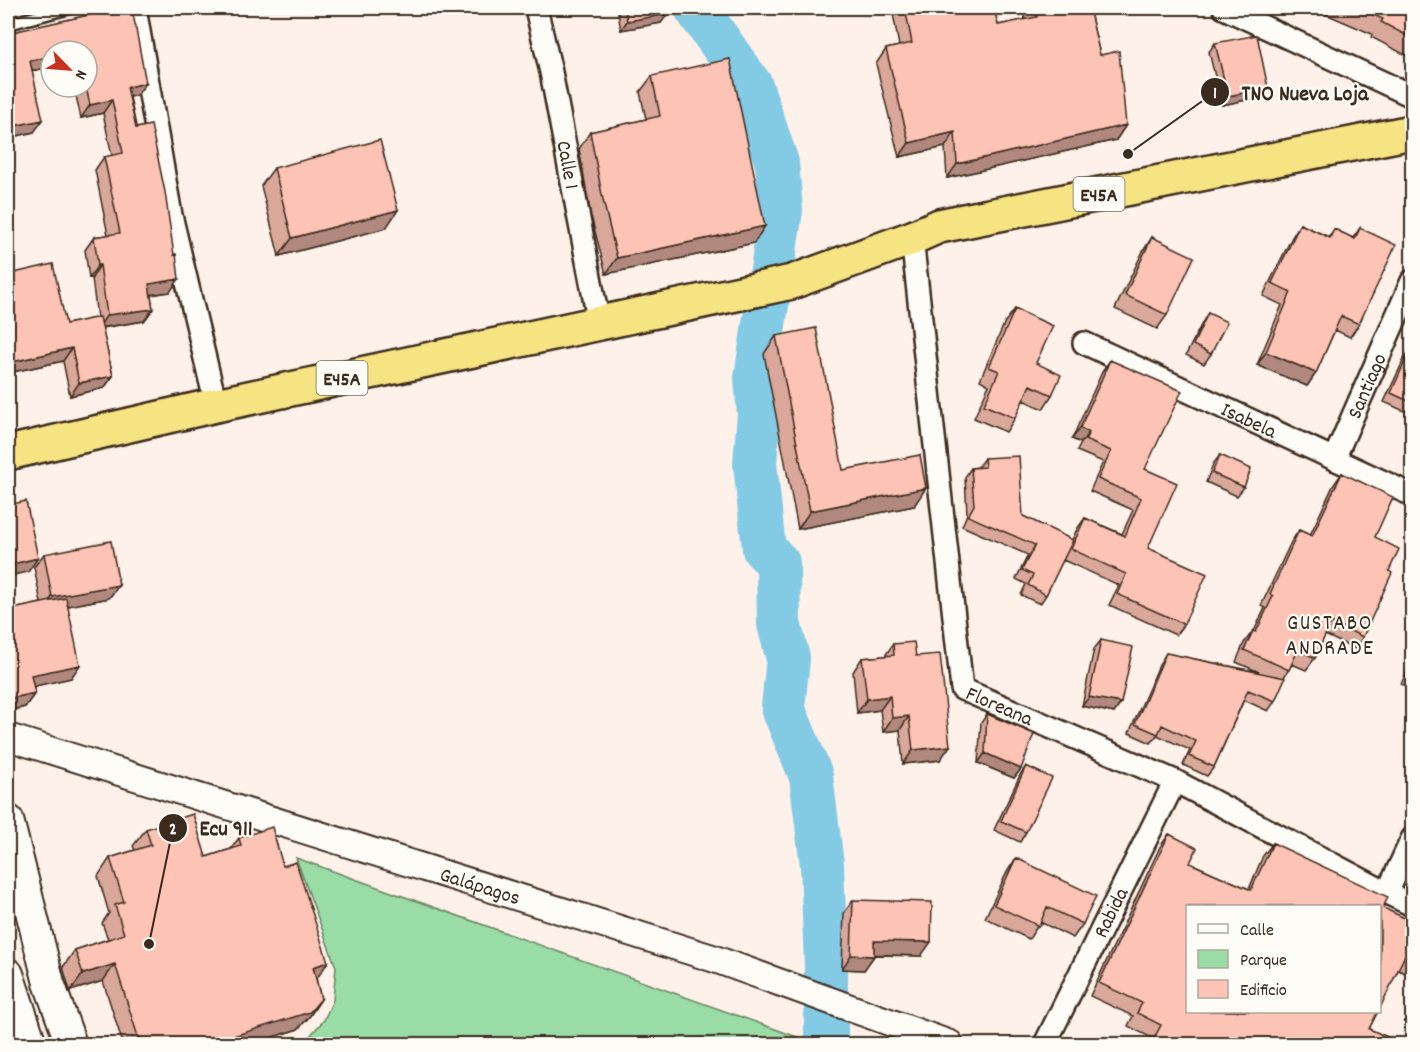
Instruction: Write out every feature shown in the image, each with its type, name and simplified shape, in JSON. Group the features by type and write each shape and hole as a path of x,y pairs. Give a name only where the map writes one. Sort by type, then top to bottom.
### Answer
{"highway":[{"name":"E45A","path":"8,453 216,405 792,282 939,226 1413,132"}],"main road":[{"path":"8,820 49,983 71,1044"},
{"path":"8,981 31,1044"}],"street":[{"path":"135,8 171,215 216,405"},
{"name":"Calle 1","path":"536,8 599,324"},
{"path":"1224,8 1413,96"},
{"name":"Floreana","path":"912,238 962,689 1175,782 1413,905"},
{"name":"Santiago","path":"1334,459 1413,281"},
{"name":"Isabela","path":"1084,343 1413,495"},
{"name":"Galápagos","path":"8,737 722,962 950,1044"},
{"name":"Rabida","path":"1045,1044 1175,782"},
{"path":"1387,893 1413,838"},
{"path":"8,981 49,983"}],"lane":[{"path":"8,24 70,8"}],"green space":[{"path":"296,858 817,1044 291,1044 308,1038 324,1020 333,1000 336,967"}],"building":[{"path":"120,8 132,8 146,83 127,87 136,128 151,125 179,279 149,284 153,309 107,315 94,237 120,233 104,157 123,153 112,100 90,105 89,99 99,99 99,39 39,39 39,59 30,61 43,120 8,127 8,33"},
{"path":"625,8 667,8 668,14 627,21"},
{"path":"905,8 994,8 998,25 1037,17 1036,8 1089,8 1100,55 1119,51 1126,125 957,164 955,132 909,143 886,49 912,43"},
{"path":"1356,8 1413,8 1413,39 1381,22 1383,19"},
{"path":"1257,35 1268,88 1228,96 1215,43"},
{"path":"730,59 765,226 617,258 590,132 660,116 652,76"},
{"path":"380,140 398,210 292,238 274,168"},
{"path":"1300,224 1330,238 1334,229 1355,239 1360,228 1396,245 1359,324 1341,316 1316,373 1266,352 1291,292 1272,283"},
{"path":"1152,237 1194,257 1167,315 1125,295"},
{"path":"8,243 14,273 53,264 66,324 100,317 113,376 79,383 72,348 8,363"},
{"path":"1015,309 1053,326 1036,363 1061,375 1052,395 1030,385 1015,418 984,405 999,371 989,367"},
{"path":"1208,313 1227,322 1211,354 1193,345"},
{"path":"816,328 843,470 920,455 926,488 810,511 776,336"},
{"path":"1413,348 1413,403 1391,393"},
{"path":"1110,360 1182,391 1145,469 1177,483 1148,548 1207,574 1184,624 1117,594 1126,574 1071,549 1085,518 1125,536 1141,498 1098,479 1111,451 1085,440 1089,432 1080,428"},
{"path":"1220,455 1251,469 1244,487 1212,473"},
{"path":"1019,456 1023,516 1073,540 1046,595 1028,585 1033,575 1022,570 1035,545 968,516 974,505 971,468 985,467 984,458"},
{"path":"1342,473 1393,497 1375,537 1399,549 1389,571 1392,573 1363,637 1331,622 1315,658 1298,650 1289,670 1244,650 1253,631 1256,632 1273,596 1270,594 1299,530 1312,536"},
{"path":"26,501 38,558 8,565 8,505"},
{"path":"111,541 119,585 52,597 44,554"},
{"path":"66,598 80,665 31,675 35,693 8,699 8,610"},
{"path":"1101,640 1133,647 1121,703 1089,697"},
{"path":"914,642 916,656 940,654 950,746 913,750 909,716 892,718 890,696 867,699 862,658 894,655 893,644"},
{"path":"1166,653 1285,678 1275,701 1248,690 1214,767 1189,756 1196,741 1162,725 1158,734 1135,724"},
{"path":"1413,663 1413,677 1407,674"},
{"path":"987,714 1034,734 1021,769 985,753"},
{"path":"1026,766 1052,778 1026,832 1001,821"},
{"path":"193,814 206,857 241,846 239,838 272,827 283,866 296,862 328,962 313,967 321,999 310,1012 208,1044 136,1044 140,1043 115,964 83,974 75,950 124,934 115,905 124,902 110,858 151,845 146,829"},
{"path":"1169,834 1197,848 1190,863 1251,890 1273,843 1388,897 1383,908 1413,922 1413,959 1405,955 1381,1006 1381,905 1186,905 1186,1013 1377,1013 1369,1029 1403,1044 1151,1044 1161,1025 1137,1013 1142,1003 1099,983"},
{"path":"1016,858 1096,896 1083,924 1047,907 1039,926 994,905"},
{"path":"853,900 932,902 931,942 874,941 874,956 851,955"},
{"path":"8,1006 16,1044 8,1044"},
{"path":"1413,1033 1413,1044 1407,1044"}],"waterway":[{"path":"696,8 751,86 777,163 781,210 756,378 759,415 755,463 764,549 778,563 779,624 788,658 783,708 811,776 822,865 826,1044"}],"place":[{"name":"TNO Nueva Loja","path":"1128,154"},
{"name":"Ecu 911","path":"149,944"}],"district":[{"name":"GUSTABO ANDRADE","path":"1330,634"}]}
